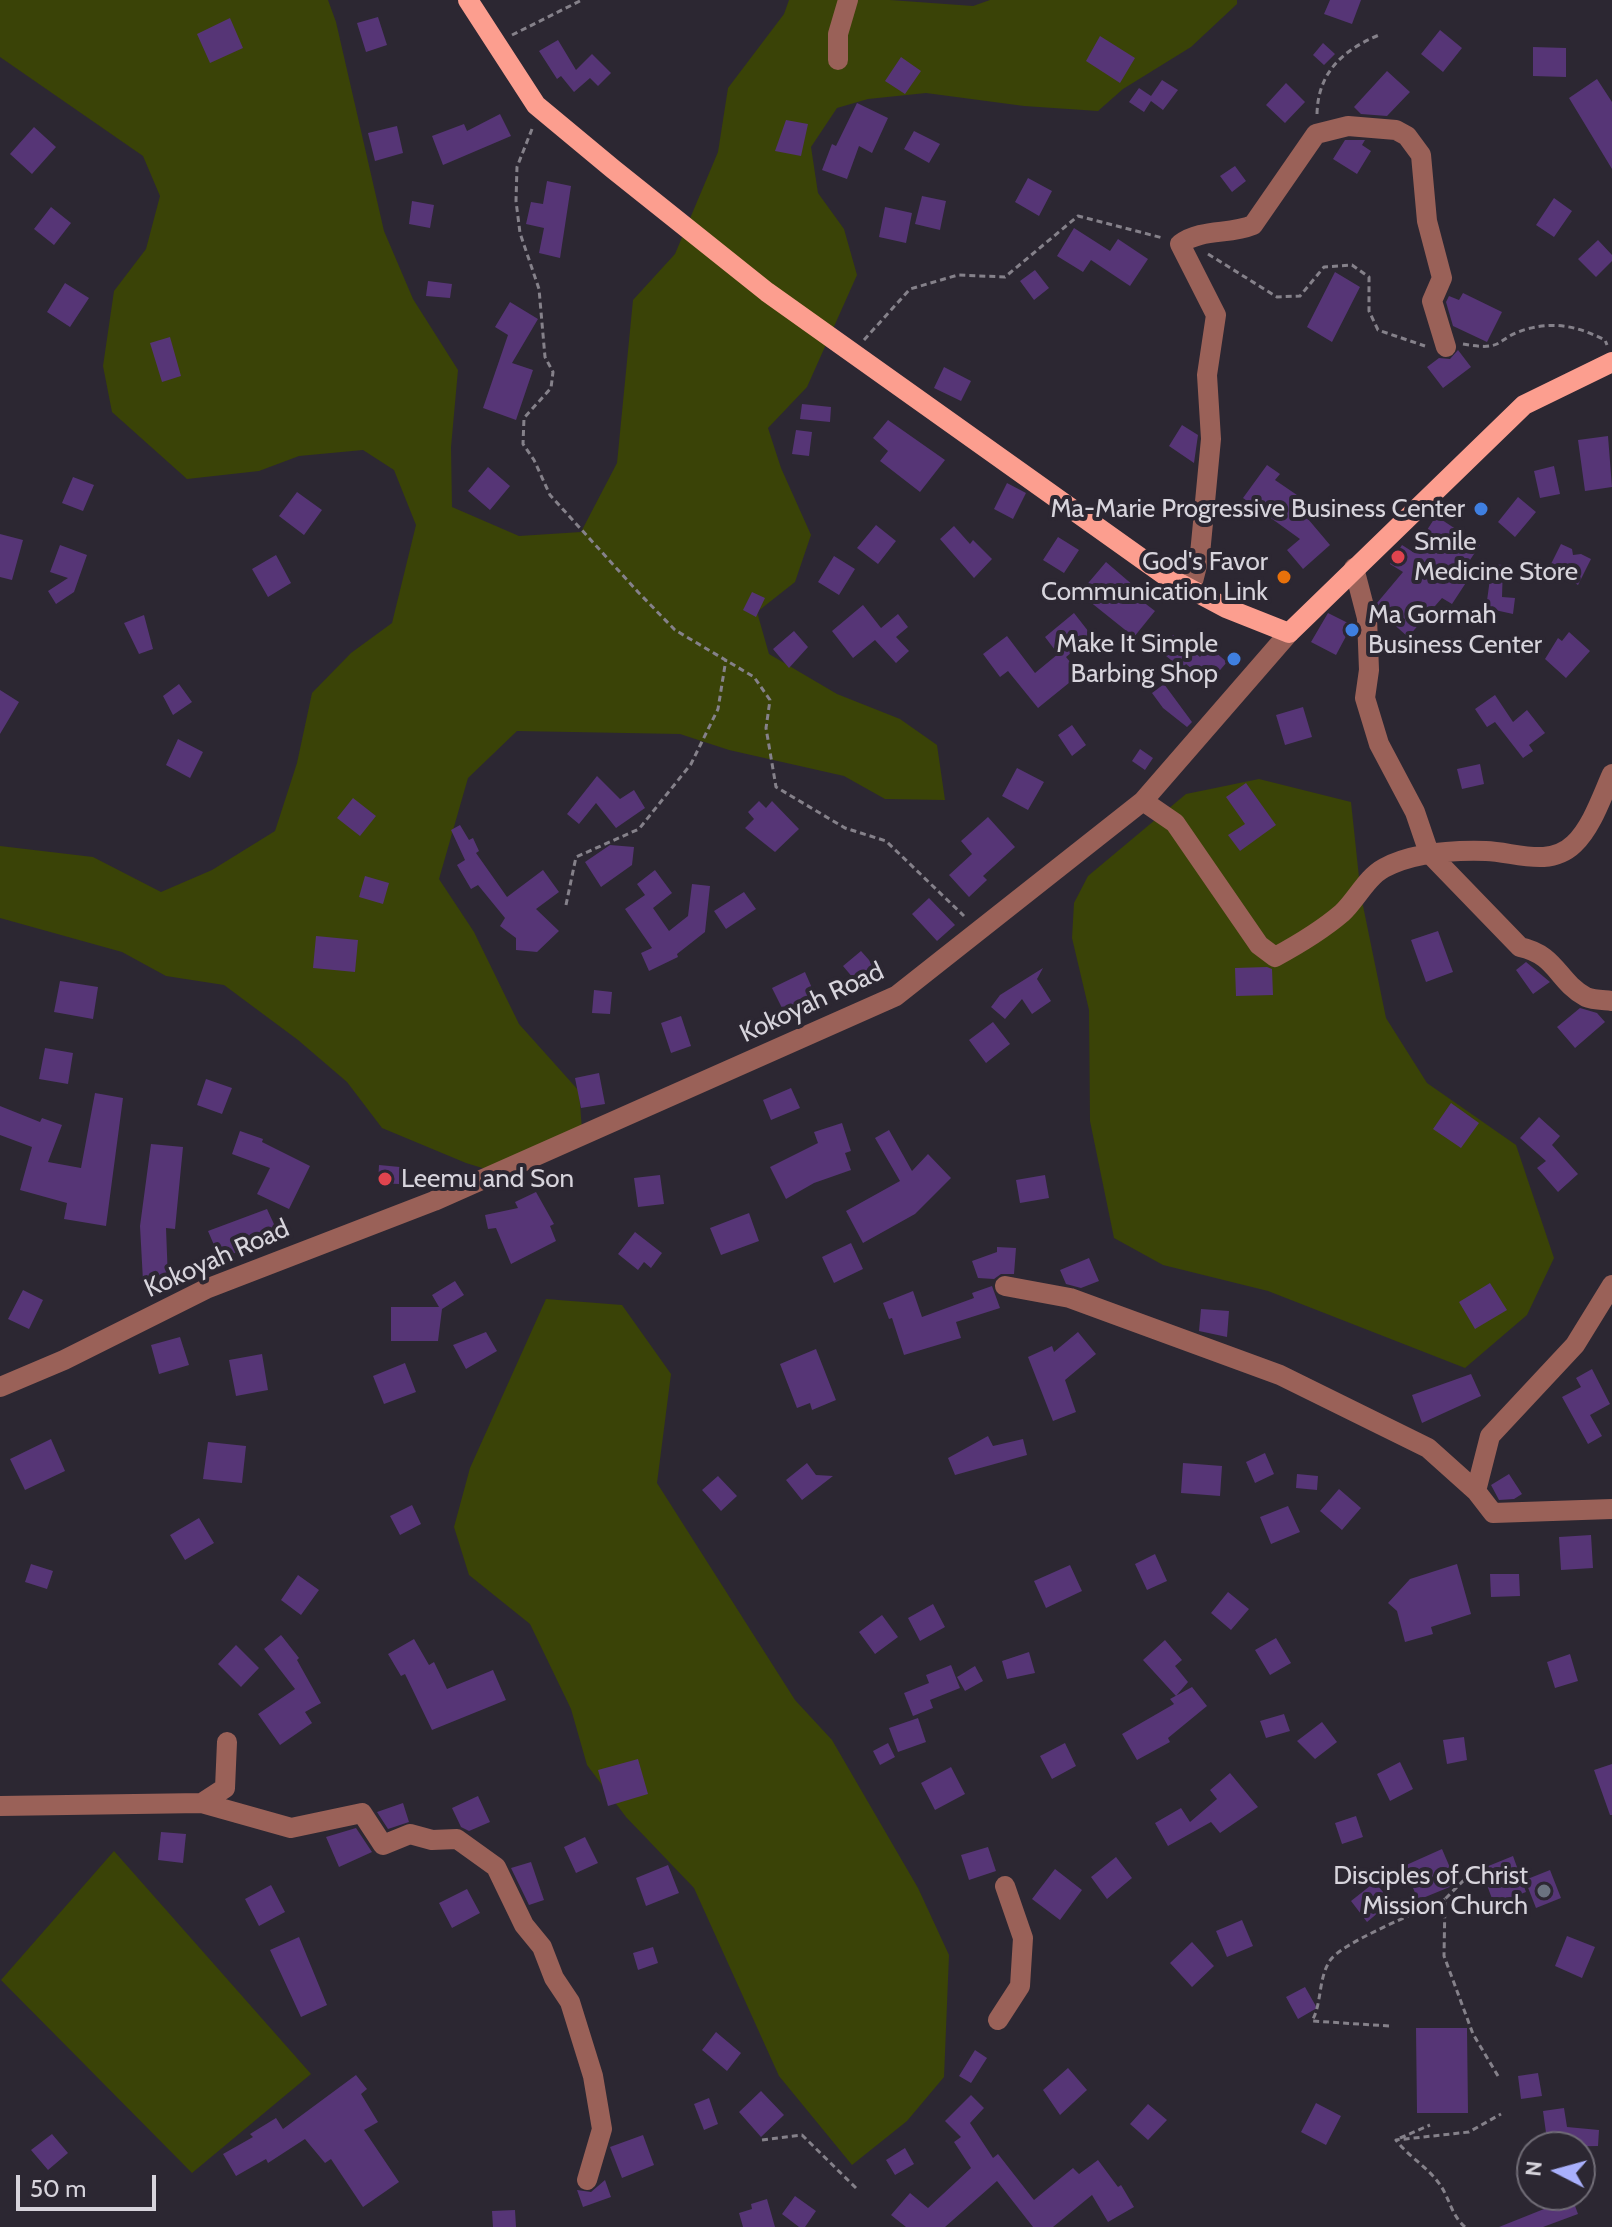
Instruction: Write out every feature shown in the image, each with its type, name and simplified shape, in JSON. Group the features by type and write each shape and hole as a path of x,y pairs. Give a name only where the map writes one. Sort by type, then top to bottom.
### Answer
{"main road":[{"path":"468,0 536,105 672,218 852,353 1154,567 1191,589 1289,633"},
{"name":"Kokoyah Road","path":"1289,633 1524,405 1610,355"}],"street":[{"path":"838,60 838,34 848,0"},
{"path":"1191,589 1200,554 1211,439 1207,375 1216,315 1180,244 1215,230 1253,225 1316,134 1348,126 1396,130 1407,136 1421,155 1427,221 1442,278 1432,301 1446,347"},
{"path":"1354,568 1367,618 1369,670 1365,698 1379,744 1415,812 1429,853 1520,947 1541,952 1562,977 1588,998 1612,1001"},
{"name":"Kokoyah Road","path":"0,1387 64,1360 206,1289 434,1201 896,996 1143,801 1289,633"},
{"path":"1143,801 1175,823 1259,945 1275,957 1307,940 1343,912 1382,869 1429,853 1488,851 1523,858 1554,855 1574,844 1590,821 1612,774"},
{"path":"1476,1491 1490,1436 1575,1345 1612,1285"},
{"path":"1005,1286 1070,1298 1280,1375 1428,1448 1476,1491 1493,1513 1612,1509"},
{"path":"202,1803 225,1788 227,1742"},
{"path":"0,1806 202,1803 291,1828 362,1813 383,1845 410,1834 432,1840 457,1839 496,1867 524,1925 542,1947 554,1978 570,2002 593,2076 602,2129 587,2180"},
{"path":"998,2020 1020,1986 1023,1938 1005,1886"}],"path":[{"path":"495,44 582,0"},
{"path":"1316,134 1317,107 1326,71 1352,46 1379,35"},
{"path":"536,105 532,134 517,167 516,201 520,233 539,289 545,357 553,372 551,388 524,418 523,444 550,495 629,584 675,630 754,677 770,700 766,728 776,787 845,828 886,841 968,919"},
{"path":"852,353 910,289 958,275 1005,277 1078,216 1207,254 1277,297 1300,296 1324,267 1352,265 1369,277 1369,311 1378,330 1409,343 1446,347 1455,342 1488,348 1525,329 1573,324 1605,340 1610,355"},
{"path":"566,905 576,857 639,829 691,764 718,709 726,659"},
{"path":"1389,2026 1312,2021 1318,2010 1317,1989 1330,1958 1356,1941 1445,1899 1471,1873"},
{"path":"1445,1899 1444,1956 1473,2034 1498,2076"},
{"path":"1396,2140 1469,2132 1501,2114"},
{"path":"1396,2140 1430,2125"},
{"path":"762,2140 802,2135 856,2188"},
{"path":"1396,2140 1409,2157 1438,2182 1454,2217 1465,2227"}],"green space":[{"path":"0,0 328,0 336,22 384,231 413,299 458,370 451,447 452,507 519,536 581,532 617,463 633,300 675,254 718,152 728,88 784,14 789,0 890,0 973,6 990,0 1237,0 1237,4 1191,47 1123,89 1098,111 1024,106 926,93 868,99 837,108 811,147 818,193 844,229 857,275 807,387 768,428 781,468 811,535 795,582 757,612 769,654 837,694 900,719 937,745 945,800 885,799 844,776 729,750 680,734 517,731 468,778 439,879 474,932 519,1024 579,1091 583,1143 502,1174 466,1163 382,1128 347,1082 298,1040 224,985 166,976 122,952 0,918 0,846 93,857 161,892 212,870 275,831 297,763 312,693 351,653 392,623 416,525 394,470 363,450 299,456 259,471 187,479 112,412 103,366 114,291 146,249 160,196 143,156 0,57"},
{"path":"1259,779 1351,802 1361,896 1386,1018 1427,1083 1516,1145 1554,1258 1527,1315 1465,1368 1268,1291 1163,1265 1114,1238 1090,1121 1089,1010 1072,938 1074,903 1088,876 1186,794"},
{"path":"546,1299 622,1305 671,1374 657,1483 795,1700 832,1740 918,1888 949,1955 944,2077 907,2121 852,2165 779,2076 694,1888 626,1817 587,1765 571,1709 530,1624 469,1575 454,1527 470,1468"},
{"path":"114,1851 311,2074 192,2173 1,1980"}],"building":[{"path":"1330,0 1361,0 1352,24 1324,14"},
{"path":"378,17 387,45 366,52 357,23"},
{"path":"230,18 243,48 210,63 197,34"},
{"path":"1440,30 1462,48 1443,72 1421,54"},
{"path":"1100,36 1135,58 1120,83 1086,61"},
{"path":"558,40 576,70 592,54 611,73 598,86 590,78 574,92 561,76 557,79 539,51"},
{"path":"1323,43 1335,54 1324,65 1313,55"},
{"path":"1533,47 1566,48 1566,77 1533,76"},
{"path":"901,57 921,71 905,94 885,81"},
{"path":"1387,71 1410,92 1387,116 1361,114 1354,107"},
{"path":"1597,79 1612,102 1612,169 1569,98"},
{"path":"1162,80 1178,90 1163,110 1151,101 1144,112 1129,102 1139,88 1151,96"},
{"path":"1286,83 1305,102 1285,123 1266,105"},
{"path":"857,103 888,118 872,153 859,146 847,179 822,170 832,144 836,146"},
{"path":"500,114 511,136 443,165 432,136 464,124 467,131"},
{"path":"786,120 808,124 801,156 775,151"},
{"path":"397,126 403,153 375,161 368,133"},
{"path":"34,127 56,147 32,174 10,154"},
{"path":"914,131 940,144 929,163 904,149"},
{"path":"1345,140 1365,140 1362,145 1371,151 1357,174 1333,159"},
{"path":"1235,166 1246,181 1232,192 1220,176"},
{"path":"1028,178 1052,191 1039,216 1015,202"},
{"path":"547,181 571,186 560,258 539,253 544,228 526,224 531,202 543,204"},
{"path":"922,196 946,201 940,230 915,224"},
{"path":"1554,198 1572,211 1554,237 1536,225"},
{"path":"412,201 434,205 430,228 409,224"},
{"path":"51,207 71,223 54,245 34,229"},
{"path":"885,207 912,213 906,243 879,237"},
{"path":"1074,228 1110,251 1118,239 1148,259 1130,286 1091,260 1083,272 1057,256"},
{"path":"1598,240 1612,255 1612,261 1596,277 1578,259"},
{"path":"1035,270 1049,288 1034,300 1020,281"},
{"path":"1335,272 1360,287 1332,342 1307,327"},
{"path":"428,281 452,284 450,298 426,296"},
{"path":"65,283 89,298 70,327 47,312"},
{"path":"1463,293 1502,312 1487,342 1453,326 1446,302 1449,296 1459,300"},
{"path":"510,302 538,319 512,363 533,370 516,420 483,408 508,335 495,327"},
{"path":"170,337 181,376 162,382 150,343"},
{"path":"1458,350 1471,367 1443,388 1427,367 1439,358 1450,359"},
{"path":"944,367 971,381 961,401 934,388"},
{"path":"802,404 831,407 830,422 800,419"},
{"path":"888,420 945,460 920,492 880,461 888,451 873,438"},
{"path":"1182,425 1198,435 1194,463 1169,446"},
{"path":"796,430 812,432 809,456 792,454"},
{"path":"1608,436 1612,487 1585,491 1578,440"},
{"path":"1267,465 1280,474 1275,480 1316,508 1308,519 1330,545 1303,569 1287,550 1300,539 1243,498"},
{"path":"1554,466 1560,494 1540,498 1534,471"},
{"path":"488,467 510,486 490,510 468,491"},
{"path":"73,477 94,485 83,511 62,503"},
{"path":"1007,483 1026,493 1013,519 994,509"},
{"path":"297,492 322,510 304,535 279,516"},
{"path":"1518,497 1536,512 1515,537 1498,522"},
{"path":"1436,516 1480,545 1462,572 1473,572 1452,604 1442,598 1408,637 1379,611 1377,603 1403,572 1390,564 1402,545 1413,552"},
{"path":"876,525 896,541 878,564 857,548"},
{"path":"954,526 970,544 973,540 992,559 974,578 940,539"},
{"path":"0,534 23,540 12,580 0,577"},
{"path":"1058,537 1079,550 1064,573 1043,560"},
{"path":"1561,544 1572,549 1573,555 1581,554 1591,559 1578,585 1550,566"},
{"path":"60,545 87,555 74,592 56,604 48,591 68,578 50,572"},
{"path":"276,555 291,583 268,597 252,569"},
{"path":"834,556 855,569 839,595 818,582"},
{"path":"1106,562 1134,586 1129,591 1155,611 1134,637 1089,601 1094,597 1084,588"},
{"path":"1492,564 1503,565 1502,597 1515,598 1513,614 1486,608"},
{"path":"752,592 765,598 756,617 743,610"},
{"path":"863,605 881,628 898,614 908,627 896,637 909,651 896,663 875,640 853,658 832,631"},
{"path":"1074,613 1092,636 1066,657 1080,674 1038,708 1008,671 1000,677 983,654 1007,636 1035,673 1058,654 1045,637"},
{"path":"1328,613 1352,625 1336,655 1311,642"},
{"path":"144,615 153,649 139,654 124,623"},
{"path":"794,631 808,647 789,668 773,649"},
{"path":"1569,632 1590,651 1566,678 1545,659 1558,638 1562,641"},
{"path":"1173,635 1200,657 1209,647 1227,662 1209,683 1186,664 1182,669 1160,651"},
{"path":"179,684 192,702 173,715 163,696"},
{"path":"1164,684 1192,722 1187,727 1163,708 1152,693"},
{"path":"0,690 19,702 0,734"},
{"path":"1495,695 1513,722 1527,710 1545,733 1529,745 1533,751 1523,758 1495,722 1487,727 1475,709"},
{"path":"1303,707 1312,737 1285,745 1276,715"},
{"path":"1072,725 1086,745 1072,756 1058,735"},
{"path":"178,739 203,752 190,778 166,765"},
{"path":"1140,749 1153,758 1145,770 1132,761"},
{"path":"1480,764 1484,784 1462,789 1457,769"},
{"path":"1017,768 1044,782 1028,810 1002,796"},
{"path":"597,776 620,799 634,790 645,808 616,828 596,803 579,824 567,814"},
{"path":"1246,783 1276,825 1240,851 1228,835 1245,824 1226,797"},
{"path":"353,798 376,816 360,836 337,818"},
{"path":"759,801 766,808 772,801 799,829 775,852 745,828 754,819 748,812"},
{"path":"988,817 1015,847 983,876 987,880 969,897 949,875 972,854 961,841"},
{"path":"460,825 469,840 473,838 479,851 476,853 507,897 543,870 559,892 536,909 559,931 537,952 516,950 516,938 500,926 505,918 478,885 471,889 457,865 465,860 451,830"},
{"path":"610,845 634,847 632,865 601,887 585,862"},
{"path":"655,870 672,893 653,908 669,931 688,916 692,884 710,886 705,932 677,954 678,957 649,971 641,953 652,948 625,909 645,895 637,884"},
{"path":"365,876 389,883 383,904 359,897"},
{"path":"744,892 756,909 726,929 714,911"},
{"path":"929,898 955,925 937,941 912,914"},
{"path":"1438,931 1453,972 1426,982 1411,940"},
{"path":"316,936 358,940 355,972 313,968"},
{"path":"861,951 877,969 859,985 843,966"},
{"path":"1526,962 1550,982 1533,994 1516,970"},
{"path":"1043,968 1037,979 1051,1001 1032,1014 1022,999 1005,1019 991,1007 1000,995"},
{"path":"1235,968 1272,969 1273,995 1236,996"},
{"path":"805,972 815,995 783,1010 772,988"},
{"path":"60,981 98,987 93,1019 54,1012"},
{"path":"594,990 612,992 610,1014 592,1013"},
{"path":"1580,1008 1597,1013 1605,1022 1575,1048 1557,1027"},
{"path":"681,1016 691,1046 671,1053 661,1023"},
{"path":"993,1022 1010,1044 986,1063 969,1040"},
{"path":"45,1048 73,1053 68,1084 39,1079"},
{"path":"599,1073 605,1104 581,1108 575,1078"},
{"path":"206,1079 232,1088 222,1114 197,1105"},
{"path":"791,1088 800,1108 771,1120 763,1100"},
{"path":"95,1093 123,1098 106,1226 64,1219 67,1203 20,1190 32,1147 0,1135 0,1106 40,1122 42,1118 62,1125 48,1162 81,1168"},
{"path":"1451,1103 1479,1123 1461,1148 1433,1129"},
{"path":"1539,1117 1560,1136 1552,1145 1578,1174 1558,1192 1537,1168 1546,1161 1520,1138"},
{"path":"842,1123 851,1151 845,1153 851,1170 814,1183 786,1199 770,1167 818,1143 814,1132"},
{"path":"889,1130 912,1171 928,1154 951,1178 915,1214 863,1243 846,1211 900,1181 875,1138"},
{"path":"240,1131 263,1139 262,1142 310,1166 289,1209 257,1194 270,1168 232,1154"},
{"path":"151,1144 183,1147 175,1229 166,1228 168,1280 143,1281 140,1226"},
{"path":"379,1165 400,1167 399,1184 378,1183"},
{"path":"660,1175 664,1204 638,1207 634,1178"},
{"path":"1045,1175 1049,1198 1020,1203 1016,1180"},
{"path":"536,1192 554,1224 550,1226 556,1241 511,1264 496,1228 488,1229 485,1215 518,1208 515,1202"},
{"path":"267,1209 279,1235 220,1259 208,1231"},
{"path":"749,1213 759,1241 721,1255 710,1228"},
{"path":"635,1232 662,1253 651,1268 644,1262 638,1270 618,1254"},
{"path":"851,1243 863,1269 834,1283 822,1257"},
{"path":"997,1247 1016,1248 1014,1274 1001,1274 994,1279 978,1278 972,1261 997,1252"},
{"path":"1089,1258 1099,1281 1081,1288 1066,1284 1060,1270"},
{"path":"455,1281 464,1295 442,1309 438,1341 391,1341 391,1307 439,1307 432,1295"},
{"path":"1490,1283 1507,1310 1475,1329 1459,1302"},
{"path":"992,1286 1000,1308 956,1322 961,1338 904,1355 892,1318 889,1319 883,1303 913,1291 922,1317 974,1298 972,1293"},
{"path":"23,1290 43,1300 29,1329 8,1319"},
{"path":"1201,1309 1229,1311 1227,1337 1199,1331"},
{"path":"486,1332 497,1351 466,1369 453,1345"},
{"path":"1078,1332 1096,1354 1065,1380 1076,1412 1053,1421 1028,1357 1052,1346 1054,1352"},
{"path":"180,1337 189,1365 159,1374 151,1345"},
{"path":"816,1349 836,1400 812,1410 810,1403 797,1408 780,1364"},
{"path":"262,1354 268,1390 236,1396 229,1360"},
{"path":"405,1363 416,1392 384,1404 373,1376"},
{"path":"1592,1369 1610,1404 1590,1415 1602,1436 1588,1444 1562,1397 1581,1387 1576,1378"},
{"path":"1471,1374 1481,1396 1422,1423 1412,1395"},
{"path":"988,1436 993,1446 1023,1439 1027,1455 955,1475 948,1458"},
{"path":"51,1439 65,1471 25,1490 10,1459"},
{"path":"208,1442 246,1446 242,1483 203,1479"},
{"path":"1265,1453 1274,1474 1255,1483 1246,1462"},
{"path":"807,1463 816,1475 833,1476 802,1500 786,1480"},
{"path":"1183,1463 1222,1466 1220,1496 1181,1493"},
{"path":"1297,1474 1318,1476 1317,1490 1296,1488"},
{"path":"1509,1474 1522,1494 1514,1499 1499,1500 1491,1485"},
{"path":"718,1476 737,1496 721,1511 702,1490"},
{"path":"1339,1489 1361,1508 1342,1530 1320,1511"},
{"path":"412,1505 421,1524 400,1535 390,1516"},
{"path":"1288,1506 1300,1532 1271,1544 1260,1517"},
{"path":"199,1518 214,1543 185,1560 170,1535"},
{"path":"1591,1535 1593,1568 1561,1570 1559,1537"},
{"path":"1155,1554 1167,1581 1147,1590 1135,1564"},
{"path":"31,1564 53,1571 47,1589 25,1582"},
{"path":"1457,1564 1471,1614 1431,1627 1433,1634 1405,1642 1397,1611 1388,1603 1410,1579"},
{"path":"1070,1565 1082,1591 1046,1608 1034,1581"},
{"path":"1490,1574 1519,1574 1520,1596 1491,1597"},
{"path":"298,1575 319,1590 301,1615 281,1600"},
{"path":"1228,1592 1249,1609 1231,1630 1211,1613"},
{"path":"933,1604 945,1627 920,1641 908,1618"},
{"path":"882,1615 898,1637 875,1654 859,1632"},
{"path":"281,1635 299,1658 297,1660 321,1703 305,1712 312,1723 280,1745 258,1714 295,1689 264,1649"},
{"path":"1276,1638 1291,1663 1270,1675 1255,1650"},
{"path":"414,1639 429,1665 434,1662 447,1689 493,1670 506,1700 432,1730 405,1674 401,1676 388,1654"},
{"path":"1165,1640 1182,1660 1175,1666 1188,1682 1176,1696 1143,1660"},
{"path":"236,1645 259,1668 241,1687 218,1664"},
{"path":"1029,1652 1035,1673 1007,1679 1002,1661"},
{"path":"1570,1654 1578,1681 1555,1688 1547,1662"},
{"path":"951,1665 960,1688 930,1700 933,1708 913,1716 904,1693 929,1683 926,1675"},
{"path":"975,1666 983,1681 965,1691 957,1677"},
{"path":"1192,1687 1207,1706 1168,1738 1170,1742 1137,1760 1122,1734 1174,1704 1170,1699"},
{"path":"1284,1714 1290,1731 1266,1738 1260,1721"},
{"path":"918,1718 926,1742 898,1752 889,1728"},
{"path":"1322,1722 1337,1742 1315,1759 1297,1741"},
{"path":"1464,1737 1467,1760 1447,1764 1443,1740"},
{"path":"888,1743 895,1757 880,1765 873,1751"},
{"path":"1065,1743 1076,1766 1052,1779 1040,1756"},
{"path":"638,1759 648,1794 608,1806 598,1770"},
{"path":"1400,1762 1413,1789 1390,1801 1377,1774"},
{"path":"1612,1764 1612,1815 1610,1815 1594,1770"},
{"path":"951,1767 965,1794 935,1810 921,1783"},
{"path":"1230,1773 1258,1807 1220,1833 1211,1822 1168,1846 1155,1823 1181,1808 1190,1822 1217,1799 1210,1790"},
{"path":"478,1796 490,1822 469,1831 461,1827 452,1808"},
{"path":"403,1803 409,1822 388,1829 377,1812"},
{"path":"1356,1816 1363,1837 1342,1844 1335,1823"},
{"path":"356,1828 372,1852 339,1867 326,1837"},
{"path":"161,1832 186,1834 183,1863 158,1860"},
{"path":"585,1837 598,1863 576,1873 564,1847"},
{"path":"988,1847 996,1871 969,1880 961,1855"},
{"path":"1442,1849 1457,1884 1418,1900 1404,1866"},
{"path":"1513,1856 1526,1892 1494,1904 1481,1869"},
{"path":"1116,1857 1132,1878 1107,1899 1091,1877"},
{"path":"531,1862 544,1900 529,1905 511,1868"},
{"path":"668,1865 679,1893 646,1906 636,1878"},
{"path":"1055,1869 1082,1890 1060,1920 1032,1899"},
{"name":"Disciples of Christ Mission Church","path":"1550,1870 1561,1898 1536,1908 1525,1880"},
{"path":"1375,1882 1391,1902 1367,1922 1351,1901"},
{"path":"271,1885 285,1912 259,1926 245,1899"},
{"path":"467,1889 480,1913 452,1928 439,1903"},
{"path":"1242,1920 1253,1946 1227,1957 1216,1931"},
{"path":"1567,1936 1595,1947 1582,1978 1555,1966"},
{"path":"299,1937 327,2005 301,2017 270,1950"},
{"path":"1192,1942 1214,1966 1192,1987 1170,1963"},
{"path":"653,1947 658,1963 638,1970 633,1953"},
{"path":"1305,1987 1317,2008 1298,2019 1286,1997"},
{"path":"1416,2028 1467,2028 1468,2113 1417,2113"},
{"path":"716,2032 741,2053 727,2071 702,2050"},
{"path":"975,2050 987,2058 971,2083 959,2076"},
{"path":"1068,2068 1087,2090 1060,2115 1043,2090"},
{"path":"1538,2073 1542,2096 1521,2099 1518,2076"},
{"path":"356,2075 367,2089 361,2094 378,2122 364,2130 399,2182 363,2207 331,2159 325,2163 305,2139 268,2163 266,2159 236,2176 223,2154 253,2137 250,2134 276,2118 283,2129"},
{"path":"761,2091 784,2115 761,2137 739,2112"},
{"path":"971,2095 984,2108 970,2123 993,2158 998,2154 1034,2200 1073,2168 1079,2174 1098,2160 1118,2187 1121,2185 1134,2207 1108,2222 1092,2195 1053,2227 1033,2227 997,2181 945,2227 906,2227 891,2215 910,2193 928,2208 971,2168 954,2142 961,2137 945,2121"},
{"path":"709,2098 718,2124 704,2130 694,2104"},
{"path":"1316,2103 1341,2116 1326,2145 1301,2132"},
{"path":"1148,2104 1167,2120 1148,2140 1130,2124"},
{"path":"1564,2108 1567,2127 1599,2130 1598,2146 1596,2131 1546,2131 1543,2111"},
{"path":"52,2134 68,2153 48,2170 31,2150"},
{"path":"643,2135 654,2165 622,2178 610,2147"},
{"path":"905,2148 914,2164 895,2175 886,2160"},
{"path":"605,2180 611,2197 583,2207 577,2190 591,2192"},
{"path":"795,2196 816,2211 805,2227 799,2227 782,2214"},
{"path":"767,2199 775,2227 743,2227 739,2213 752,2209 751,2204"},
{"path":"515,2210 516,2227 493,2227 492,2211"},
{"path":"1539,2211 1577,2211 1578,2214 1543,2227 1499,2227"}],"place":[{"name":"Ma-Marie Progressive Business Center","path":"1481,509"},
{"name":"Smile Medicine Store","path":"1398,557"},
{"name":"God's Favor Communication Link","path":"1284,577"},
{"name":"Ma Gormah Business Center","path":"1352,630"},
{"name":"Make It Simple Barbing Shop","path":"1234,659"},
{"name":"Leemu and Son","path":"385,1179"},
{"name":"Disciples of Christ Mission Church","path":"1544,1891"}]}
